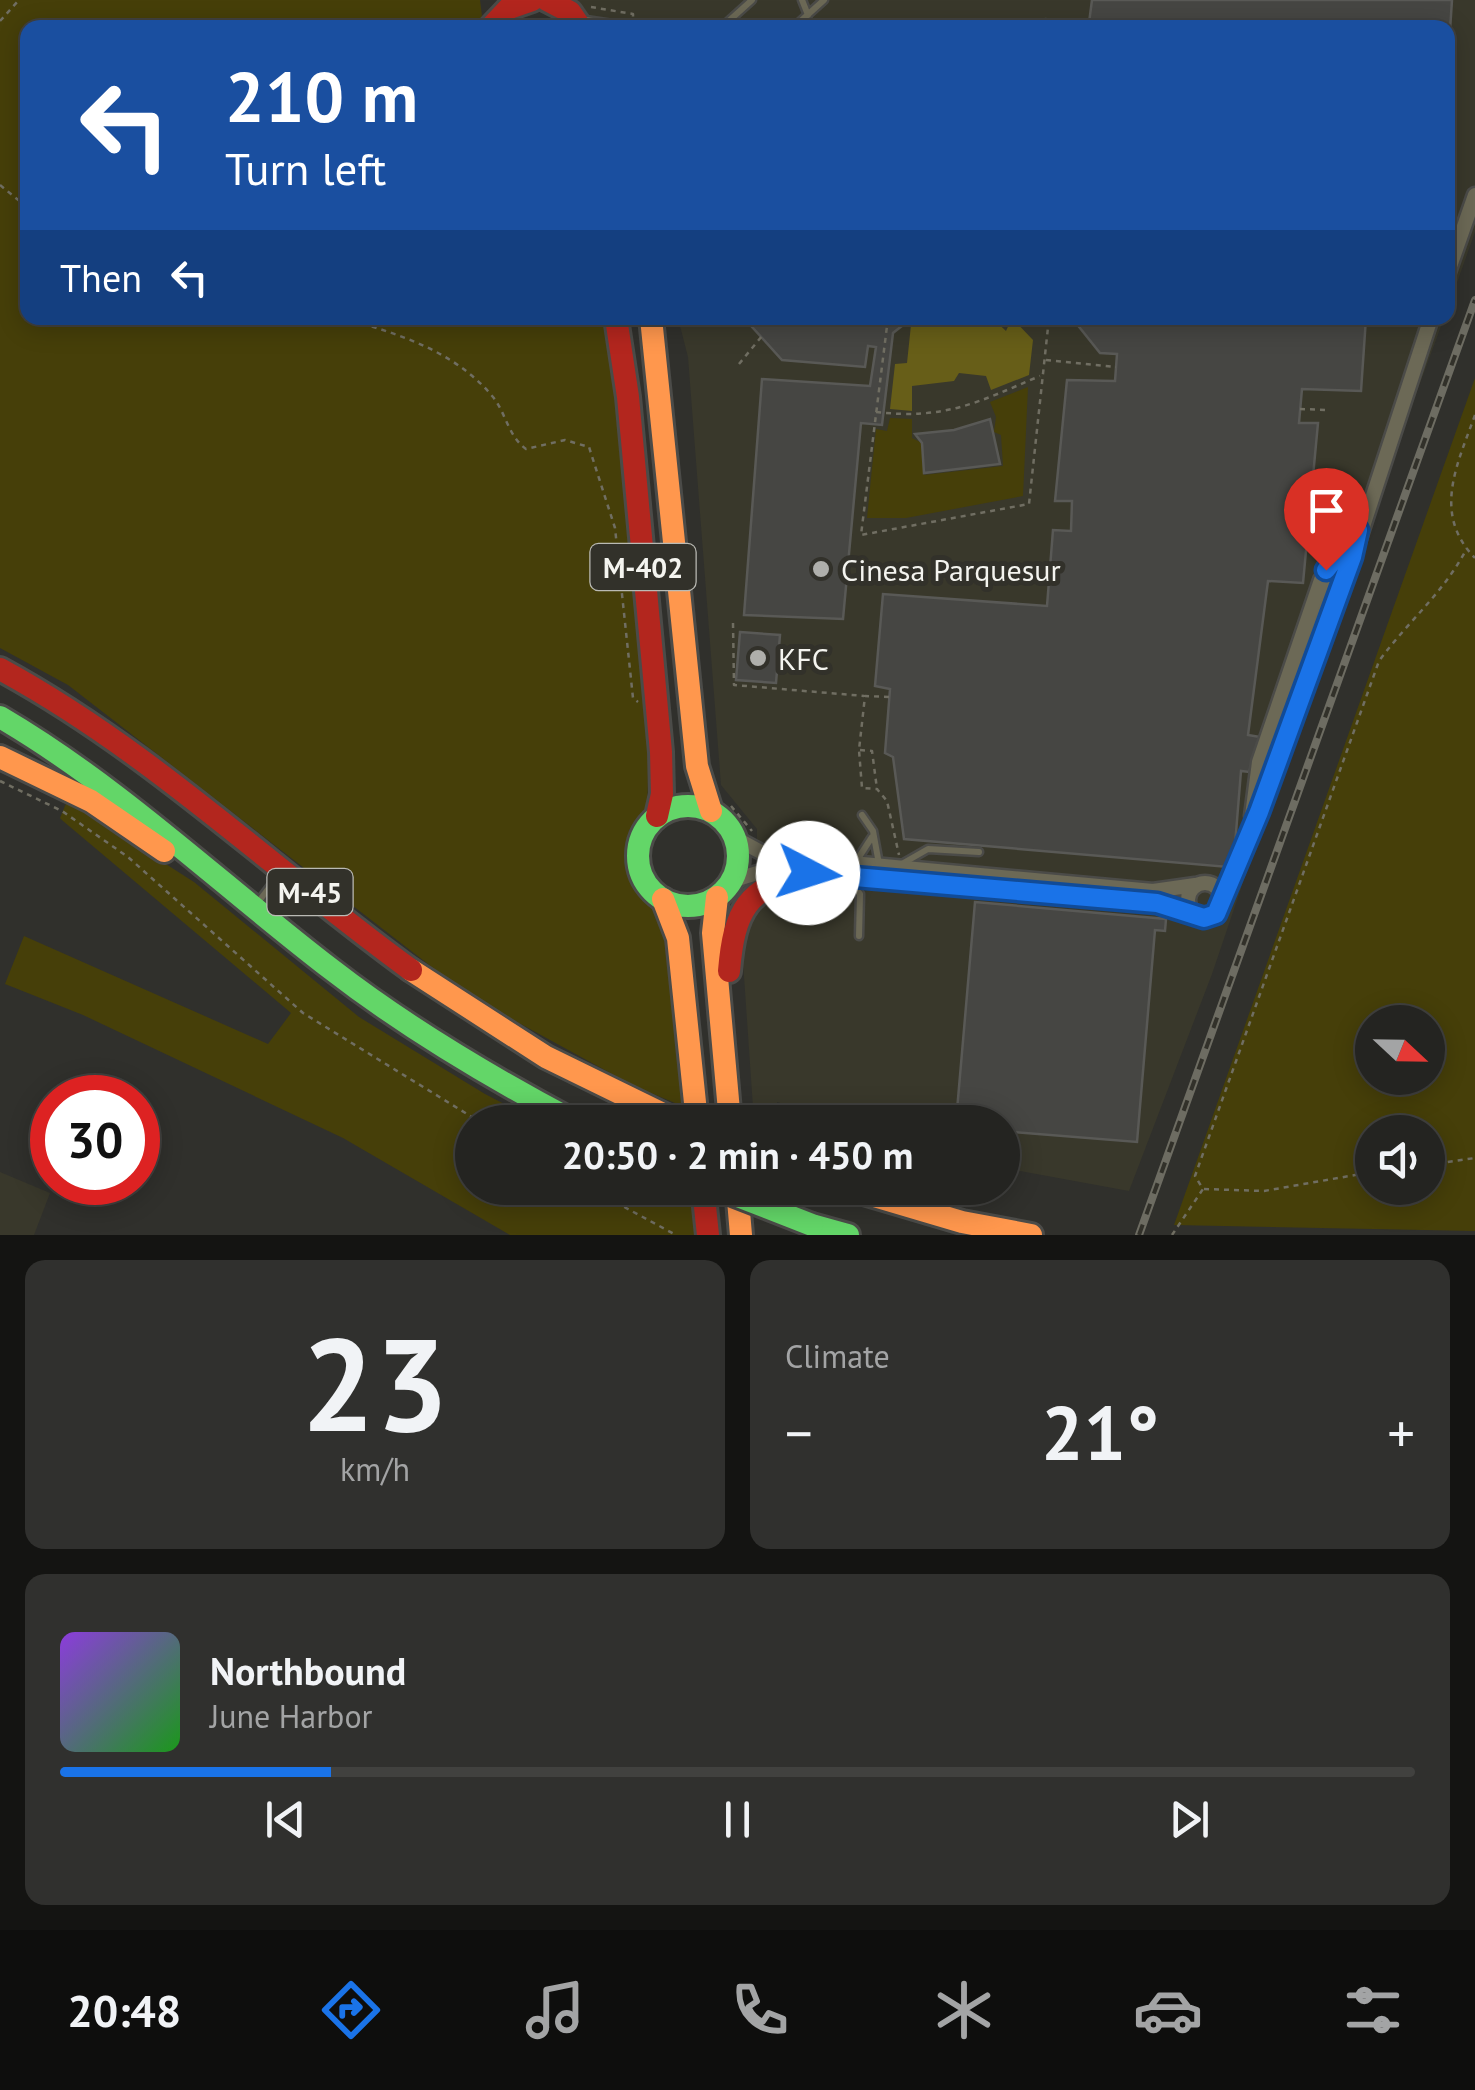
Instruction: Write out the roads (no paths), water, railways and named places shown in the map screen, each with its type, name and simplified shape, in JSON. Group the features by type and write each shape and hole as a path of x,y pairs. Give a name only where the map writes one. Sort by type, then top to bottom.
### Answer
{"highway":[{"path":"498,20 509,8 532,0"},
{"path":"547,0 580,16"},
{"name":"M-402","path":"617,325 628,396 662,786 656,816 643,834 638,859 646,883 663,900 678,938 694,1105"},
{"name":"M-402","path":"652,325 702,792 719,806 727,824 747,837"},
{"path":"0,660 45,692"},
{"name":"M-45","path":"0,668 45,692 148,759 432,986 539,1054 637,1105"},
{"name":"M-45","path":"0,717 90,772 304,948 453,1053 545,1105"},
{"path":"0,757 54,781 110,813 304,948"},
{"path":"656,816 686,806 719,806"},
{"path":"728,1105 713,933 724,889 747,837"},
{"path":"723,1046 731,941 738,914 767,886 808,873"},
{"path":"663,900 686,906 724,889"},
{"path":"705,1205 708,1235"},
{"path":"738,1205 741,1235"},
{"path":"761,1205 848,1235"},
{"path":"904,1205 962,1222 1031,1235"}],"street":[{"path":"1455,252 1475,195"},
{"path":"724,889 772,870 1157,903 1204,918 1216,914 1236,874 1352,557 1429,325"},
{"path":"1248,838 1258,762 1321,580 1358,530"},
{"path":"747,837 774,855 1152,890 1212,885 1222,897"},
{"path":"1192,913 1188,899 1196,885"}],"lane":[{"path":"730,20 752,0"},
{"path":"802,0 808,15"},
{"path":"803,20 824,0"},
{"path":"1253,810 1298,668 1333,576 1352,557"},
{"path":"862,815 873,831 879,864"},
{"path":"854,862 866,850 873,831"},
{"path":"898,866 928,849 980,852"},
{"name":"M-45","path":"255,906 283,870"},
{"path":"845,876 860,894 860,936"}],"railway":[{"path":"1139,1235 1475,300"}],"place":[{"name":"Cinesa Parquesur","path":"821,569"},
{"name":"KFC","path":"758,658"}]}
